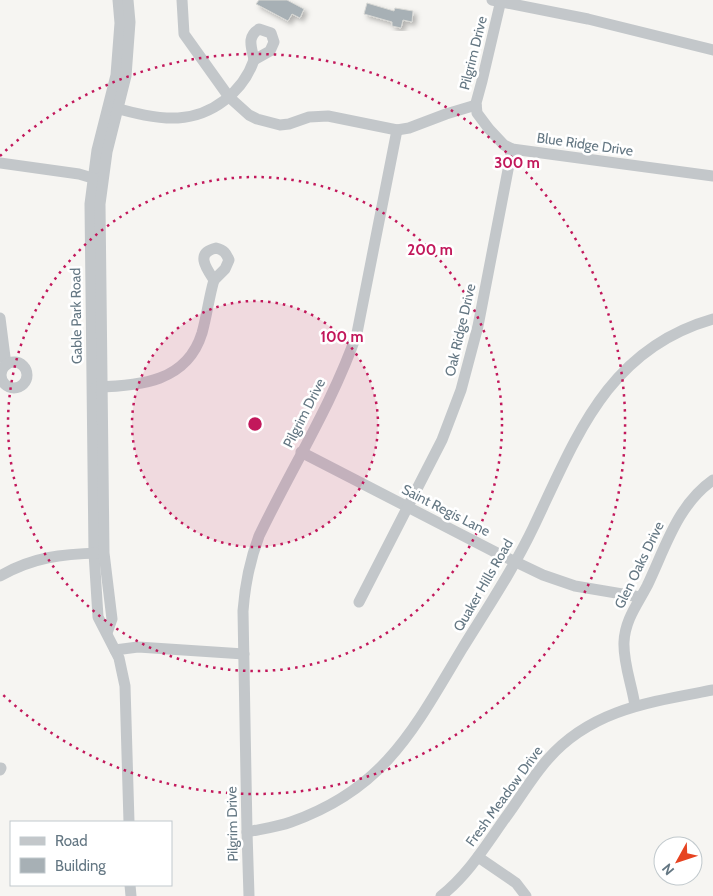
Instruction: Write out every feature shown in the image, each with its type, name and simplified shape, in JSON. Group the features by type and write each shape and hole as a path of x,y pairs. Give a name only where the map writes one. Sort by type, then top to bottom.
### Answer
{"street":[{"name":"Gable Park Road","path":"114,108 120,23 118,0"},
{"name":"Gable Park Road","path":"128,0 130,22 126,76 97,150 98,180 90,204 89,238 97,387 98,616 123,670 129,821"},
{"path":"182,0 184,34 229,97 249,115 268,123 280,125 309,117 328,116 397,130"},
{"path":"498,0 588,19 713,50"},
{"name":"Pilgrim Drive","path":"250,896 243,611 244,590 252,555 267,519 350,355 357,333 397,130 409,128 476,105 498,0"},
{"path":"114,108 161,118 178,118 207,111 222,103 242,83 254,60"},
{"path":"476,105 477,113 489,129 504,146 512,149"},
{"name":"Blue Ridge Drive","path":"512,149 713,176"},
{"name":"Oak Ridge Drive","path":"359,602 442,440 461,390 478,326 512,149"},
{"path":"0,163 79,174 98,180"},
{"path":"97,387 143,384 155,381 182,366 198,344 214,280"},
{"path":"0,318 6,365"},
{"name":"Quaker Hills Road","path":"247,832 288,823 330,805 350,793 379,770 393,755 418,723 515,562 587,419 612,383 630,363 660,341 694,324 713,319"},
{"name":"Saint Regis Lane","path":"301,452 549,578 575,586 640,597"},
{"name":"Glen Oaks Drive","path":"634,706 633,690 624,652 624,641 630,618 682,512 705,486 713,480"},
{"path":"0,576 26,563 48,557 99,553"},
{"path":"115,650 138,647 244,654"},
{"name":"Fresh Meadow Drive","path":"440,896 463,876 534,777 557,750 575,734 615,712 634,706 713,690"},
{"path":"478,857 516,883 526,896"}],"building":[{"path":"259,0 287,0 304,9 300,18 292,14 288,21 256,4"},
{"path":"367,3 394,11 395,8 413,11 412,22 403,20 401,28 392,26 392,22 364,14"}]}
